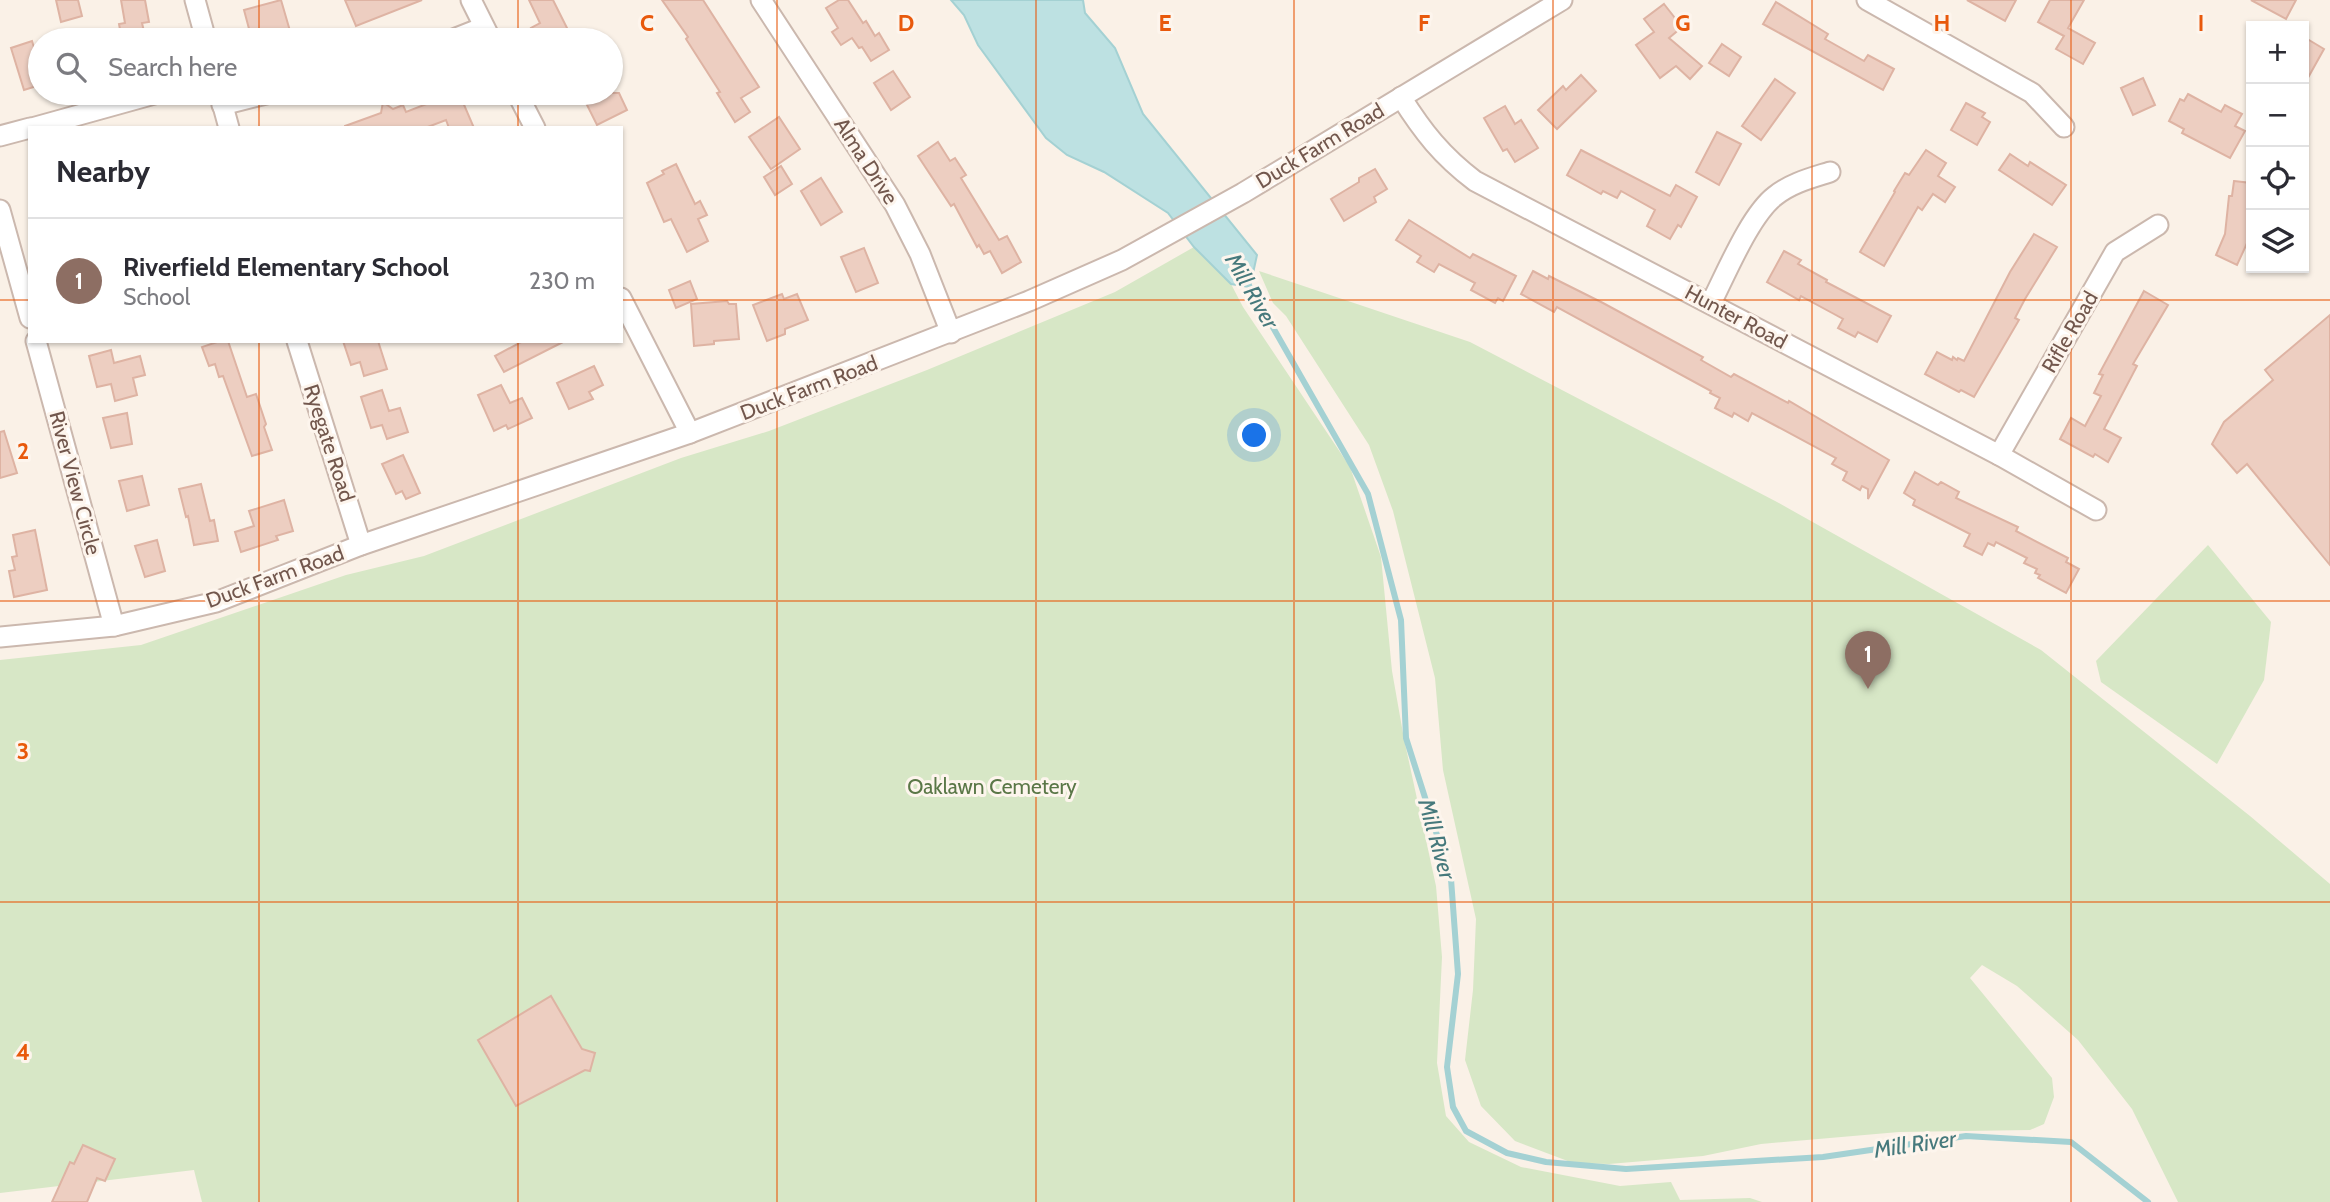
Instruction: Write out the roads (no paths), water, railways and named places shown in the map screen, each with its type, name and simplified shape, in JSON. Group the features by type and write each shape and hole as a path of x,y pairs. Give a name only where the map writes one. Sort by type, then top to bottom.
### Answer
{"street":[{"path":"195,0 203,28"},
{"path":"471,0 484,28"},
{"name":"Alma Drive","path":"761,0 895,205 920,254 951,332"},
{"name":"Duck Farm Road","path":"0,637 114,626 216,602 361,545 690,433 1076,282 1243,193 1562,0"},
{"path":"1867,0 2032,93 2064,127"},
{"name":"Hunter Road","path":"1401,97 1430,140 1449,162 1475,181 1999,455 2096,510"},
{"path":"38,126 114,105"},
{"path":"223,105 228,126"},
{"path":"523,105 534,126"},
{"path":"0,136 28,129"},
{"path":"1711,303 1759,212 1774,197 1792,185 1830,172"},
{"path":"0,210 28,311"},
{"name":"Rifle Road","path":"1999,455 2115,253 2158,225"},
{"path":"623,302 690,433"},
{"name":"River View Circle","path":"37,343 114,626"},
{"name":"Ryegate Road","path":"298,343 361,545"}],"water":[{"path":"951,0 1083,0 1085,13 1115,48 1143,114 1257,255 1250,287 1231,284 1194,247 1168,213 1104,172 1067,155 1046,138 978,45 964,15"}],"waterway":[{"name":"Mill River","path":"1247,282 1368,494 1401,620 1406,738 1451,879 1458,974 1447,1067 1453,1107 1466,1131 1507,1153 1546,1162 1626,1169 1823,1157 1966,1136 2071,1142 2148,1202"}],"place":[{"name":"Riverfield Elementary School","path":"1868,689"}],"park label":[{"name":"Oaklawn Cemetery","path":"992,787"}]}
